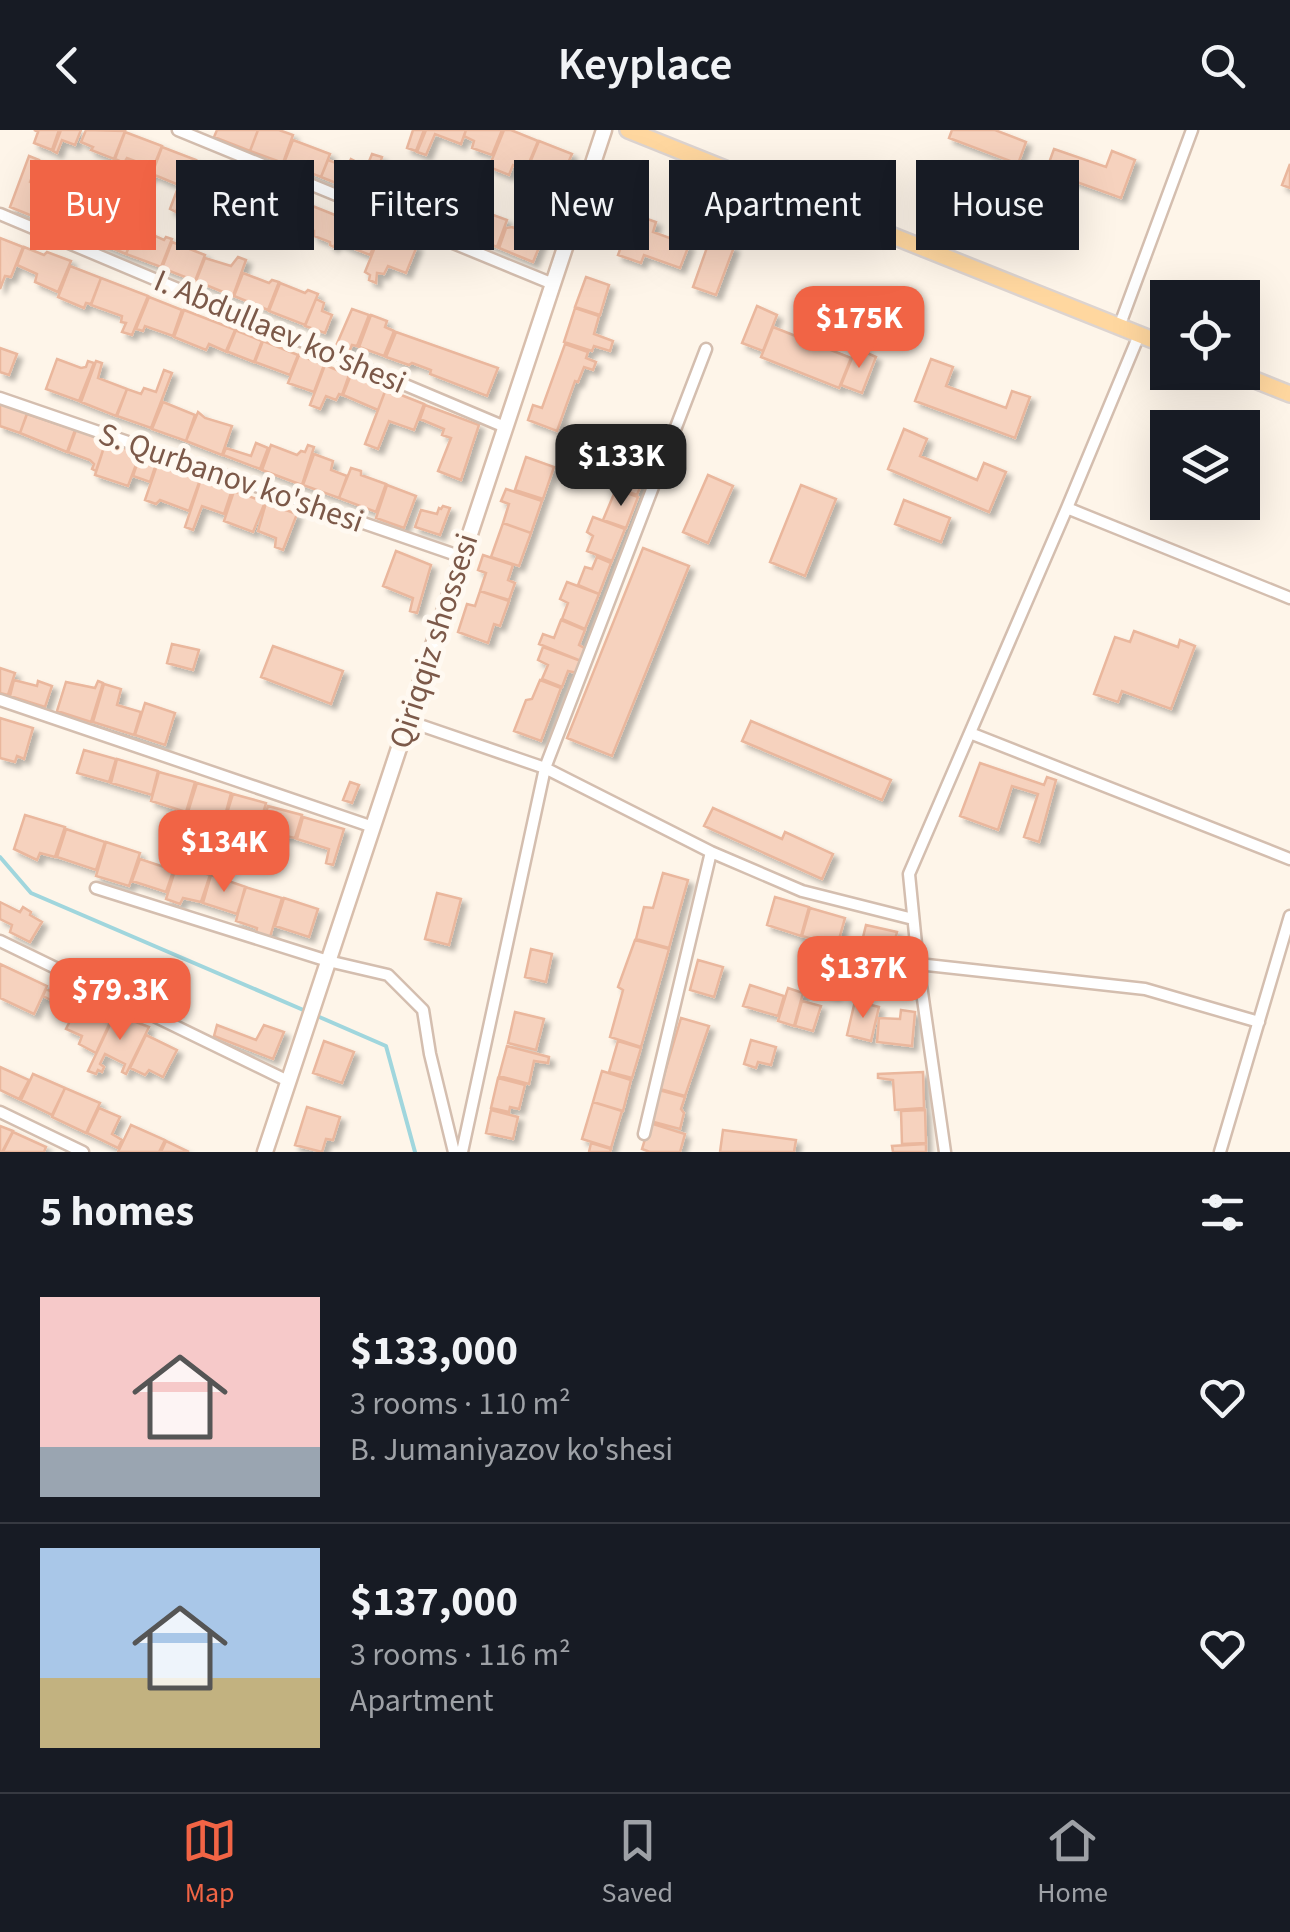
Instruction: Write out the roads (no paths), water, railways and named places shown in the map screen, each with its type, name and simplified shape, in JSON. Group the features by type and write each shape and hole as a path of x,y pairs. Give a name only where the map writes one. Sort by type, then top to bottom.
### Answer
{"main road":[{"name":"Qiriqqiz shossesi","path":"265,1152 604,130"},
{"path":"628,130 1150,339"},
{"path":"1260,382 1290,394"}],"street":[{"path":"178,130 553,284"},
{"path":"1119,327 1192,130"},
{"name":"I. Abdullaev ko'shesi","path":"0,214 505,427"},
{"path":"945,1152 908,874 1139,335"},
{"path":"462,1152 545,768 706,349"},
{"name":"S. Qurbanov ko'shesi","path":"0,398 462,557"},
{"path":"1067,508 1290,598"},
{"path":"0,700 373,827"},
{"path":"408,721 545,768 711,852 802,891 913,919"},
{"path":"970,732 1290,859"},
{"path":"644,1134 711,852"},
{"path":"96,888 328,962 388,975 424,1010 430,1054 454,1152"},
{"path":"1220,1152 1290,916"},
{"path":"0,941 288,1081"},
{"path":"918,964 1145,990 1259,1022"},
{"path":"0,1112 83,1152"}],"waterway":[{"path":"0,857 31,893 308,1012"},
{"path":"317,1016 386,1046 415,1152"}]}
